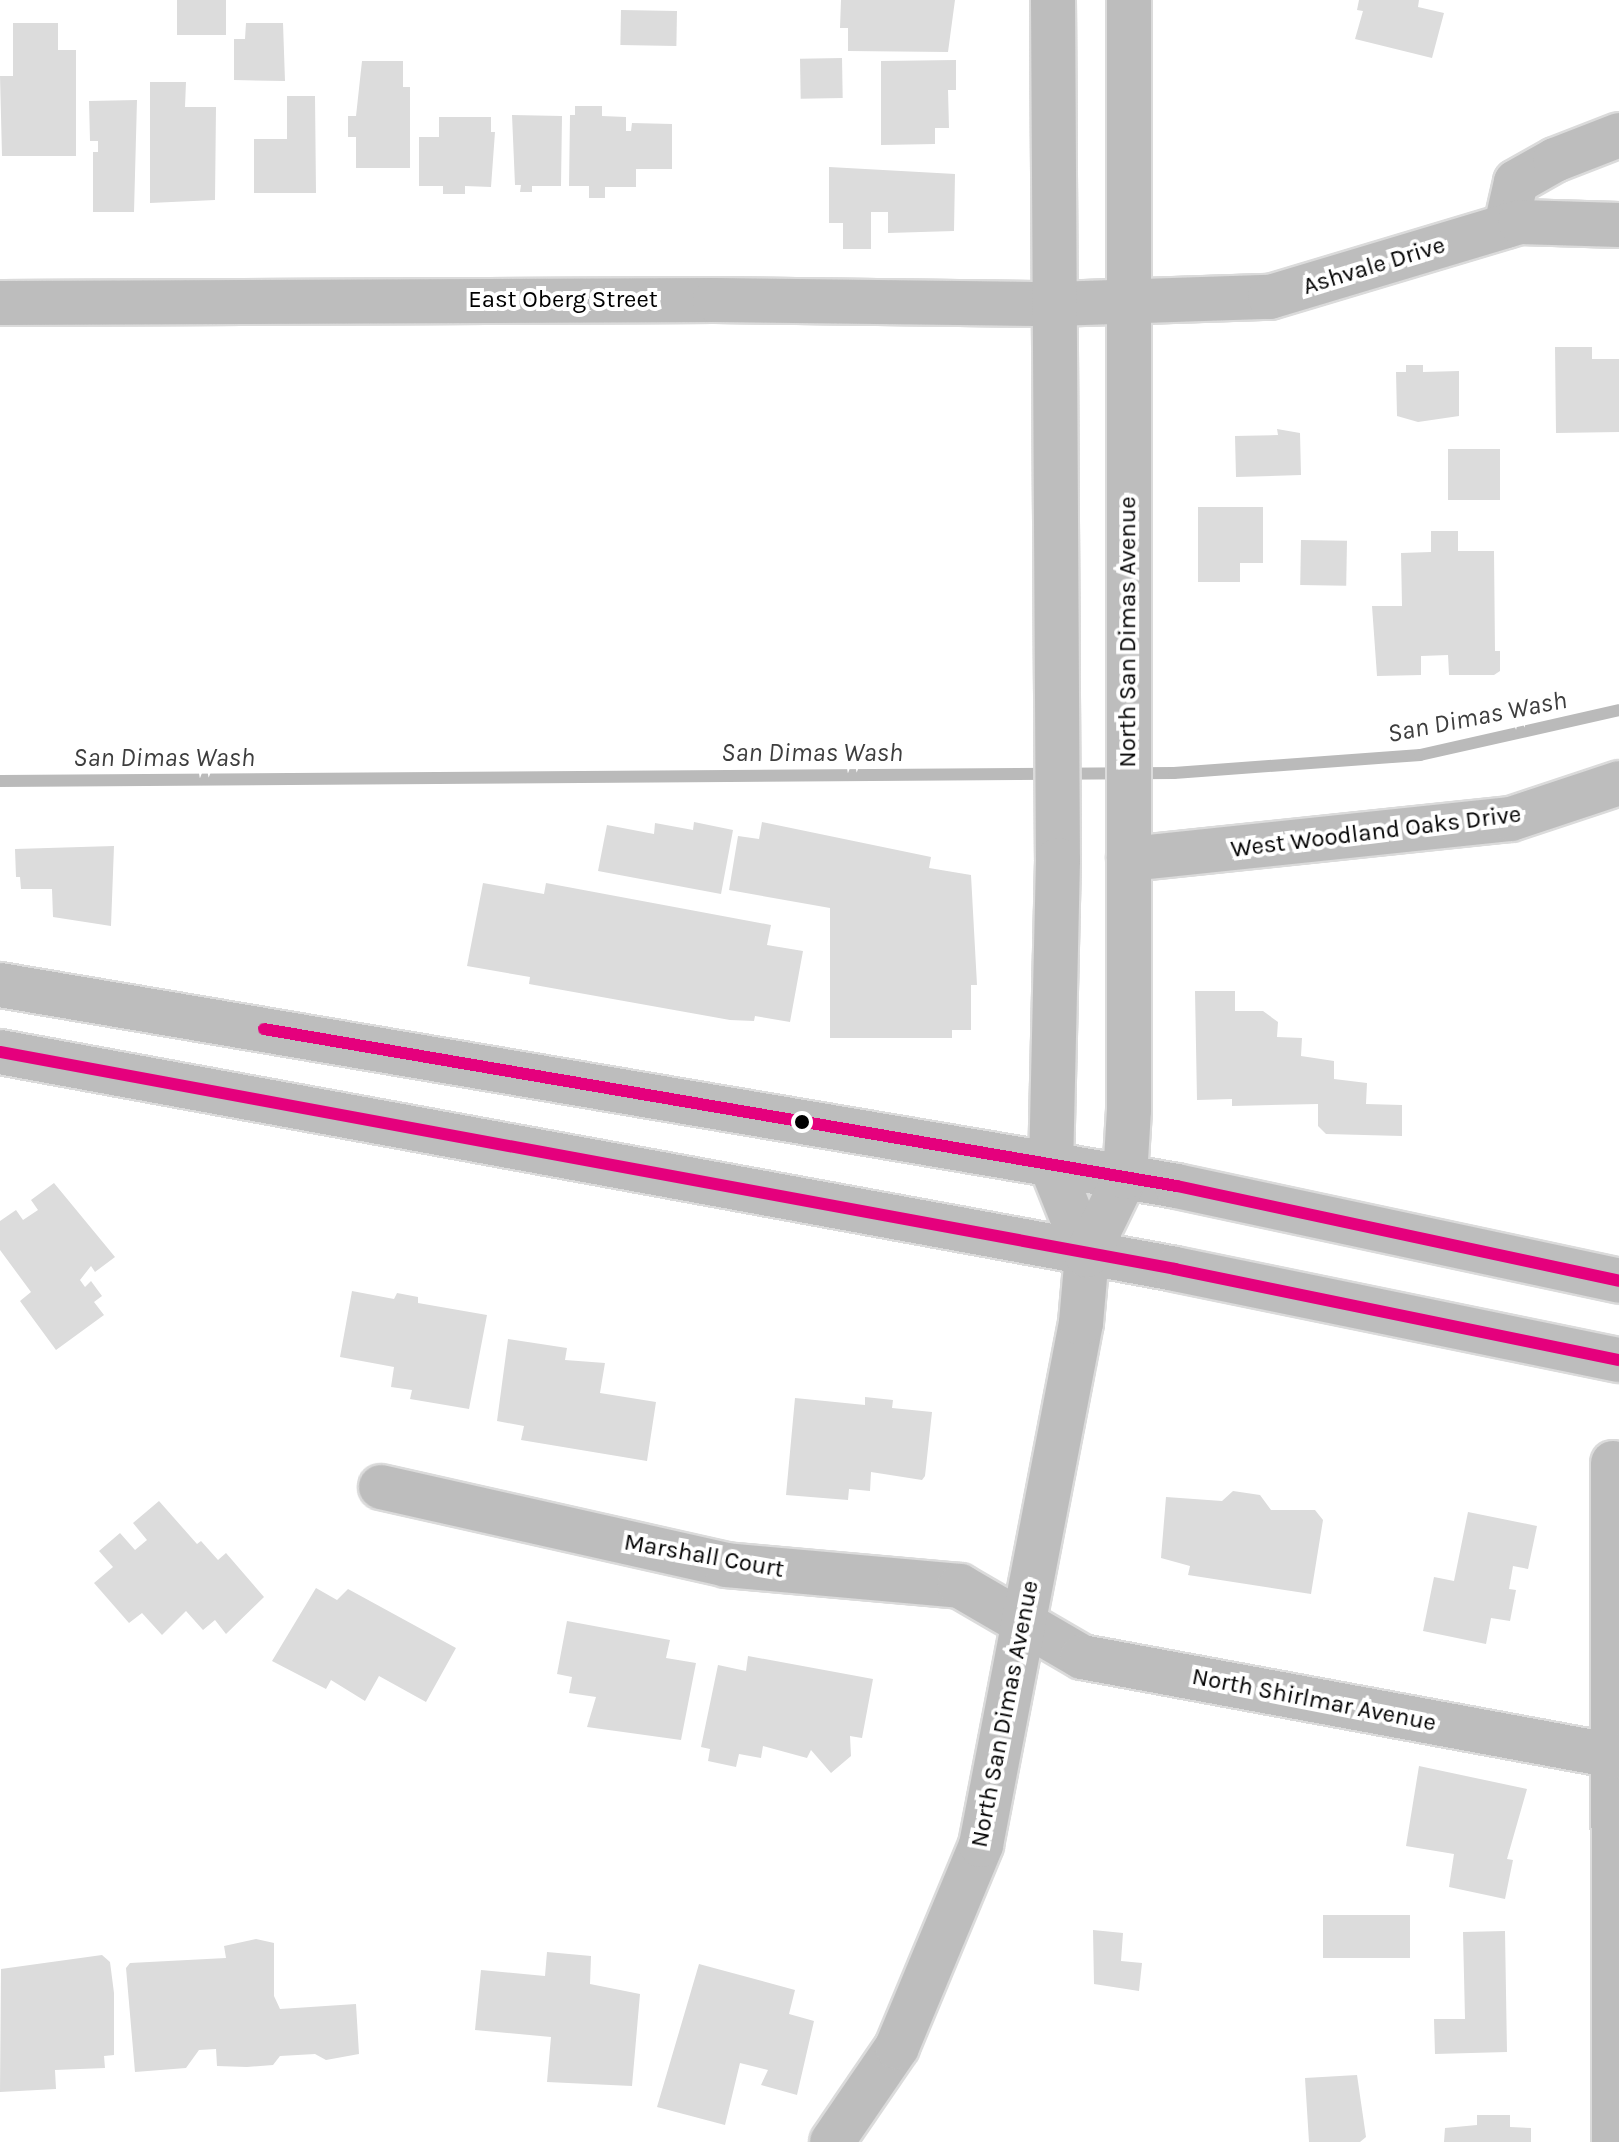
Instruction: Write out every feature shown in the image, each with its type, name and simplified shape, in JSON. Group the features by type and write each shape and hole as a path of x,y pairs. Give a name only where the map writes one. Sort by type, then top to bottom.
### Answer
{"main road":[{"name":"North San Dimas Avenue","path":"1053,0 1058,810 1051,1165 1087,1255"},
{"name":"North San Dimas Avenue","path":"832,2142 897,2047 981,1845 1081,1323 1087,1255 1125,1177 1132,971 1127,749 1129,0"},
{"path":"1506,226 1516,182 1555,160 1619,135"},
{"name":"Ashvale Drive","path":"1126,301 1270,297 1506,226 1619,225"},
{"name":"East Oberg Street","path":"0,303 715,300 1054,304 1126,301"},
{"name":"West Woodland Oaks Drive","path":"1129,859 1511,819 1619,783"},
{"path":"0,985 1125,1177 1619,1281"},
{"path":"0,1052 1087,1255 1619,1360"},
{"path":"1613,1463 1614,2142"},
{"name":"Marshall Court","path":"381,1487 726,1565 960,1586 1024,1620"},
{"name":"North Shirlmar Avenue","path":"1024,1620 1082,1657 1614,1756"}],"building":[{"path":"177,0 226,0 226,35 177,35"},
{"path":"841,0 955,0 948,52 848,51 848,28 840,28"},
{"path":"1359,0 1419,0 1418,7 1444,13 1432,58 1355,39 1363,11 1357,10"},
{"path":"621,10 677,11 676,46 620,45"},
{"path":"13,23 58,23 58,50 76,50 76,156 2,156 0,76 13,76"},
{"path":"246,23 283,23 285,81 234,80 234,39 245,39"},
{"path":"842,58 843,98 801,99 800,59"},
{"path":"956,60 956,90 948,90 949,128 935,128 935,144 881,145 881,61"},
{"path":"362,61 403,61 403,87 410,87 410,168 356,168 356,137 348,137 348,116 356,116"},
{"path":"150,82 186,82 185,107 216,107 215,200 150,203"},
{"path":"287,96 315,96 316,193 254,193 254,139 287,139"},
{"path":"137,100 134,212 93,212 93,152 98,152 98,141 90,141 89,101"},
{"path":"575,106 602,106 602,116 626,117 626,131 631,131 632,123 672,124 672,169 636,169 636,187 605,187 605,198 589,198 589,186 569,186 570,115 575,115"},
{"path":"512,115 562,116 561,186 532,186 532,192 520,192 521,185 515,185"},
{"path":"439,117 491,117 491,132 495,132 491,187 465,186 465,194 443,194 443,186 419,186 419,137 439,137"},
{"path":"829,167 955,174 954,231 888,233 888,212 871,212 871,249 843,249 843,223 829,223"},
{"path":"1555,347 1592,347 1592,359 1619,359 1619,432 1556,433"},
{"path":"1406,365 1423,365 1423,372 1459,371 1459,416 1418,422 1397,416 1396,372 1406,372"},
{"path":"1277,429 1300,433 1301,475 1236,477 1235,436 1278,435"},
{"path":"1448,449 1500,449 1500,500 1448,500"},
{"path":"1198,507 1263,507 1263,563 1240,563 1240,582 1198,582"},
{"path":"1431,531 1458,531 1458,551 1494,551 1495,651 1500,651 1500,671 1494,675 1449,675 1448,655 1421,656 1421,675 1377,676 1372,606 1402,606 1401,553 1431,552"},
{"path":"1301,540 1347,541 1346,586 1300,585"},
{"path":"694,822 733,830 721,894 598,871 607,825 654,834 655,823 693,830"},
{"path":"762,822 931,857 929,868 971,875 977,985 971,985 971,1030 952,1030 952,1038 830,1038 830,908 729,890 738,836 759,839"},
{"path":"114,846 111,926 53,917 52,889 21,889 20,877 16,877 15,849"},
{"path":"483,883 544,894 546,883 771,925 767,945 803,951 790,1022 755,1016 754,1021 730,1020 529,984 530,977 467,966"},
{"path":"1195,991 1235,991 1235,1011 1263,1011 1278,1022 1277,1037 1302,1038 1301,1056 1334,1061 1334,1079 1367,1083 1366,1104 1402,1105 1402,1136 1326,1134 1318,1126 1318,1104 1232,1106 1232,1099 1197,1100"},
{"path":"54,1183 115,1257 95,1272 91,1266 80,1280 85,1287 91,1281 102,1296 94,1302 104,1315 56,1350 20,1301 31,1292 0,1250 0,1221 16,1210 23,1220 38,1210 31,1200"},
{"path":"352,1291 394,1299 397,1293 418,1297 418,1303 487,1315 469,1409 410,1399 412,1390 391,1387 394,1367 340,1357"},
{"path":"508,1339 567,1348 565,1360 605,1363 600,1393 656,1402 647,1461 521,1440 524,1426 497,1421"},
{"path":"865,1397 893,1400 892,1408 932,1412 922,1480 871,1472 870,1491 849,1489 848,1500 786,1495 795,1398 865,1405"},
{"path":"1233,1491 1260,1495 1271,1510 1315,1510 1323,1520 1311,1594 1188,1575 1190,1566 1161,1558 1166,1497 1222,1501"},
{"path":"159,1501 197,1544 201,1541 218,1560 226,1553 264,1597 226,1634 215,1620 203,1630 186,1611 162,1635 142,1613 129,1623 94,1583 113,1567 99,1551 120,1533 135,1550 147,1540 133,1523"},
{"path":"1468,1512 1537,1526 1528,1569 1513,1566 1509,1589 1516,1590 1510,1621 1491,1618 1486,1644 1423,1631 1434,1577 1454,1581"},
{"path":"316,1588 337,1600 348,1589 456,1648 426,1702 379,1676 365,1701 331,1680 326,1689 272,1661"},
{"path":"567,1621 670,1640 666,1658 696,1663 681,1740 587,1727 596,1697 569,1693 572,1677 557,1674"},
{"path":"748,1656 873,1679 862,1738 850,1736 851,1756 831,1773 811,1750 807,1758 763,1746 761,1758 739,1754 736,1767 708,1761 710,1749 701,1747 718,1665 746,1671"},
{"path":"1419,1766 1527,1789 1507,1859 1513,1860 1505,1899 1449,1887 1454,1854 1406,1846"},
{"path":"1323,1915 1410,1915 1410,1958 1323,1958"},
{"path":"1093,1930 1123,1933 1121,1961 1142,1963 1139,1991 1094,1984"},
{"path":"1505,1931 1507,2052 1435,2054 1434,2019 1465,2019 1463,1932"},
{"path":"256,1939 274,1943 274,1996 280,2009 356,2004 359,2054 326,2060 315,2054 280,2056 273,2065 247,2067 217,2066 216,2049 199,2050 186,2068 135,2072 126,1968 130,1963 226,1958 224,1946"},
{"path":"547,1952 591,1956 590,1984 640,1994 632,2086 547,2082 551,2037 475,2030 481,1970 545,1976"},
{"path":"102,1955 110,1962 114,1993 114,2055 104,2056 105,2068 55,2070 56,2089 0,2092 1,1969"},
{"path":"699,1964 795,1990 789,2014 814,2021 797,2095 761,2085 768,2070 740,2063 725,2125 657,2107"},
{"path":"1357,2075 1366,2137 1360,2142 1309,2142 1305,2078"},
{"path":"1477,2115 1510,2115 1510,2127 1531,2128 1531,2142 1444,2142 1445,2128 1477,2125"}],"waterway":[{"name":"San Dimas Wash","path":"0,781 1174,773 1420,755 1619,710"}],"transit line":[{"path":"264,1029 1177,1186 1619,1281"},
{"path":"0,1052 1175,1269 1619,1360"}]}
